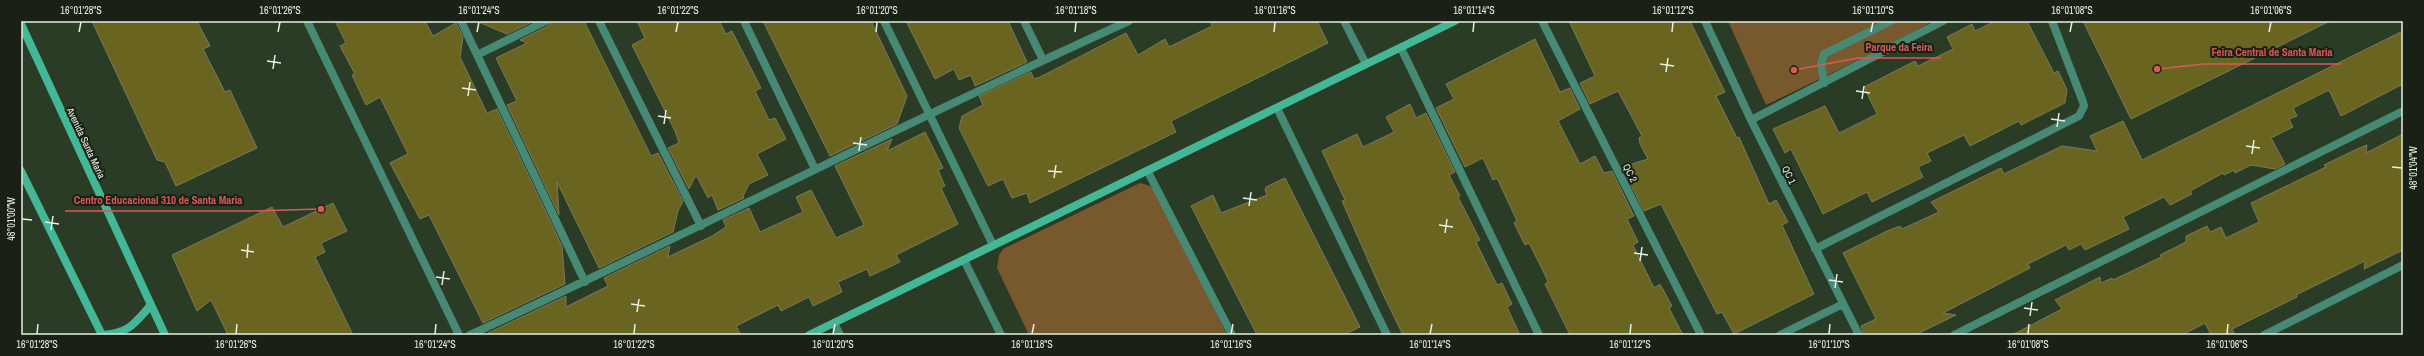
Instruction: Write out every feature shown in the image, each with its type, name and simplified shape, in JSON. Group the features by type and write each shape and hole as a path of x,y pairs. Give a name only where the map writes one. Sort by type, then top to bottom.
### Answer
{"street":[{"path":"307,21 459,335"},
{"path":"461,21 585,282"},
{"path":"478,55 546,21"},
{"path":"599,21 701,226"},
{"path":"744,21 815,169"},
{"path":"884,21 928,115 993,245"},
{"path":"1024,21 1043,60"},
{"path":"470,335 585,282 815,169 1043,60 1130,21"},
{"path":"1344,21 1366,64"},
{"path":"809,335 993,245 1148,172 1455,21"},
{"name":"QC 2","path":"1542,21 1701,335"},
{"name":"QC 1","path":"1705,21 1751,120 1859,335"},
{"path":"1824,83 1821,63 1824,54 1891,21"},
{"path":"1751,120 1943,21"},
{"path":"1815,249 2079,116 2084,106 2083,102 2052,21"},
{"name":"Avenida Santa Maria","path":"21,24 164,335"},
{"path":"1401,48 1539,335"},
{"path":"1277,108 1386,335"},
{"path":"1954,335 2403,111"},
{"path":"21,171 102,335 120,334 127,330 150,306"},
{"path":"1148,172 1232,335"},
{"path":"964,260 1001,335"},
{"path":"2264,335 2403,265"},
{"path":"1780,335 1843,304"},
{"path":"834,323 840,335"}],"shaded area":[{"path":"1728,21 1932,21 1908,36 1766,105"},
{"path":"1140,183 1150,186 1157,193 1227,335 1029,335 997,268 999,255 1003,249"}],"building":[{"path":"92,21 197,21 210,46 203,49 225,92 230,90 257,148 176,186 165,162 157,160"},
{"path":"335,21 425,21 433,36 456,23 463,37 460,57 487,113 497,109 562,246 565,284 483,323 429,215 420,219 390,163 408,154 380,97 366,105 352,75 355,74 340,46 346,43"},
{"path":"476,21 534,21 507,34"},
{"path":"551,21 584,21 651,156 658,153 683,201 678,211 673,232 599,268 557,182 559,215 507,105 517,101 496,58 527,43 520,40 548,26"},
{"path":"637,21 719,21 726,34 732,31 761,88 755,91 769,120 775,118 786,139 757,154 768,175 749,184 743,196 744,198 718,210 712,195 708,198 696,175 689,189 668,148 679,143 675,131 632,45 645,38"},
{"path":"763,21 871,21 907,96 897,124 830,156"},
{"path":"906,21 1008,21 1027,62 975,86 971,75 959,80 954,69 935,79"},
{"path":"1210,21 1317,21 1328,43 1171,121 1176,132 1030,203 1027,193 1012,198 1003,179 988,186 959,128 962,116 983,105 979,96 1031,72 1034,79 1040,77 1126,33 1138,55 1165,39 1169,47 1212,26"},
{"path":"1569,21 1690,21 1725,92 1716,96 1737,138 1739,137 1769,204 1776,200 1788,222 1782,225 1814,294 1734,334 1722,312 1717,314 1661,204 1644,211 1622,167 1648,159 1640,144 1639,138 1642,136 1618,91 1590,104 1580,83 1595,76"},
{"path":"1995,21 2027,21 2054,73 2058,71 2067,90 2065,103 2021,125 2019,121 1970,146 1964,135 1927,153 1931,161 1918,167 1923,177 1872,202 1867,192 1823,214 1791,149 1785,153 1773,129 1825,106 1839,133 1877,114 1864,87 1915,61 1918,66 1953,49 1947,37 1972,24 1975,31"},
{"path":"2083,21 2330,21 2131,119"},
{"path":"2403,31 2403,84 2341,116 2329,90 2293,108 2297,116 2289,119 2293,127 2271,138 2285,164 2275,169 2251,165 2235,173 2234,170 2224,175 2223,173 2190,191 2192,194 2170,205 2164,197 2123,217 2129,229 2085,250 2081,244 2069,250 2066,245 2028,264 2030,268 1943,313 1956,315 1915,335 1864,335 1861,326 1876,319 1843,253 1887,231 1900,226 1902,229 1939,212 1931,202 2001,168 2004,174 2062,146 2097,151 2090,136 2123,121 2142,160"},
{"path":"1535,39 1560,92 1570,88 1580,109 1558,121 1580,164 1595,156 1604,173 1612,171 1634,216 1627,219 1638,242 1633,245 1654,288 1660,284 1672,306 1669,308 1683,335 1570,335 1545,284 1548,282 1529,243 1525,245 1514,223 1517,221 1497,178 1493,180 1483,158 1465,167 1436,108 1454,99 1446,84"},
{"path":"1410,104 1416,118 1426,113 1455,172 1449,175 1460,196 1458,197 1480,240 1476,242 1497,285 1502,283 1512,304 1507,307 1520,335 1403,335 1382,292 1342,201 1345,200 1322,151 1357,134 1363,147 1394,132 1386,117"},
{"path":"925,132 943,168 938,170 945,186 941,188 958,224 896,255 900,262 870,276 867,269 838,282 842,292 813,306 809,297 781,311 778,305 736,326 741,335 489,335 488,333 566,296 566,307 608,286 604,278 670,246 668,257 712,236 726,227 723,220 749,208 760,232 803,212 796,197 811,190 836,238 864,225 835,166 892,139 887,151"},
{"path":"2403,134 2403,250 2364,269 2365,261 2296,295 2297,297 2232,329 2235,335 2211,335 2205,323 2182,335 2012,335 2062,309 2055,300 2100,277 2101,283 2112,278 2113,280 2161,257 2160,255 2186,242 2186,236 2207,226 2210,232 2221,227 2226,238 2259,222 2251,203 2326,167 2324,165 2357,149 2367,145 2366,153"},
{"path":"1285,178 1360,327 1343,335 1257,335 1191,206 1213,195 1221,213 1267,195 1265,190 1266,187"},
{"path":"333,203 347,231 321,243 325,252 315,257 353,335 228,335 211,300 197,311 172,255 272,207 283,227"}],"place":[{"name":"Feira Central de Santa Maria","path":"2157,69"},
{"name":"Parque da Feira","path":"1794,70"},
{"name":"Centro Educacional 310 de Santa Maria","path":"321,209"}]}
